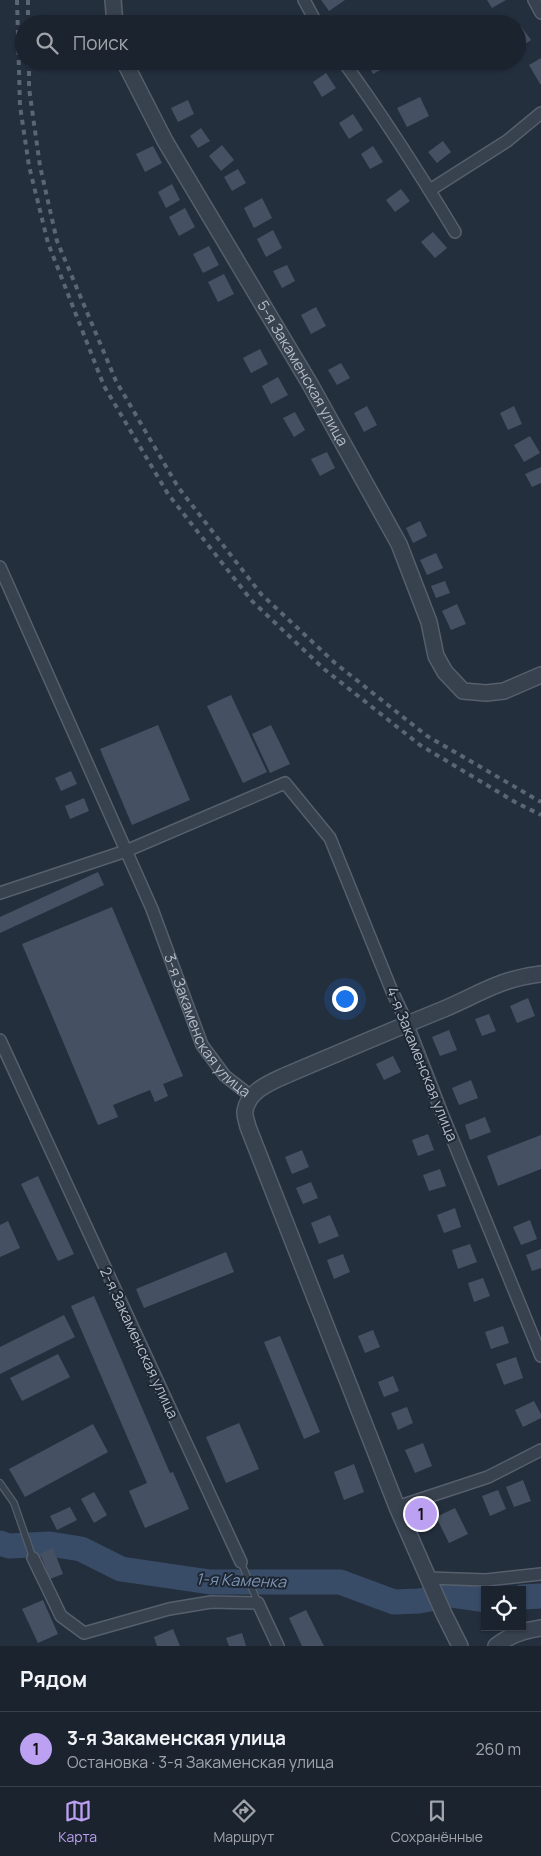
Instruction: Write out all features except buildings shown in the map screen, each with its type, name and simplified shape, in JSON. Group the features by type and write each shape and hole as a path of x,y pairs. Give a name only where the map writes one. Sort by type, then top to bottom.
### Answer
{"street":[{"path":"113,0 114,15"},
{"path":"304,0 312,15"},
{"path":"534,0 541,13"},
{"name":"5-я Закаменская улица","path":"129,70 165,140 310,384 399,544 429,622 436,656 445,672 463,692 486,693 504,691 541,676"},
{"path":"349,70 430,190 455,232"},
{"path":"430,190 507,141 541,113"},
{"name":"3-я Закаменская улица","path":"0,567 152,909 202,1045 225,1076 251,1096 244,1112 248,1126 397,1507 460,1646"},
{"name":"4-я Закаменская улица","path":"126,851 285,783 330,838 390,989 407,1023 541,1356"},
{"path":"0,892 126,851"},
{"path":"251,1096 262,1086 502,982 521,976 541,974"},
{"name":"2-я Закаменская улица","path":"0,1040 240,1562"},
{"path":"397,1507 488,1477 541,1450"},
{"path":"33,1558 61,1616 84,1633 169,1609 211,1602 258,1603"},
{"path":"429,1578 486,1580 541,1574"},
{"name":"2-я Закаменская улица","path":"258,1603 278,1646"},
{"path":"496,1646 529,1630 541,1628"}],"lane":[{"path":"0,1482 14,1503 33,1558"},
{"name":"2-я Закаменская улица","path":"240,1562 258,1603"}],"waterway":[{"name":"1-я Каменка","path":"0,1543 9,1546 50,1544 81,1549 121,1569 210,1582 340,1582 394,1602 419,1601 450,1595 481,1599"},
{"name":"1-я Каменка","path":"526,1597 541,1596"}],"railway":[{"path":"17,0 17,15"},
{"path":"28,0 28,15"},
{"path":"19,70 20,106 29,166 48,243 104,386 168,494 252,601 324,669 420,745 515,802 541,815"},
{"path":"29,70 29,88 40,166 57,241 116,381 178,487 261,594 335,663 427,736 541,802"}],"place":[{"name":"3-я Закаменская улица","path":"421,1514"}]}
